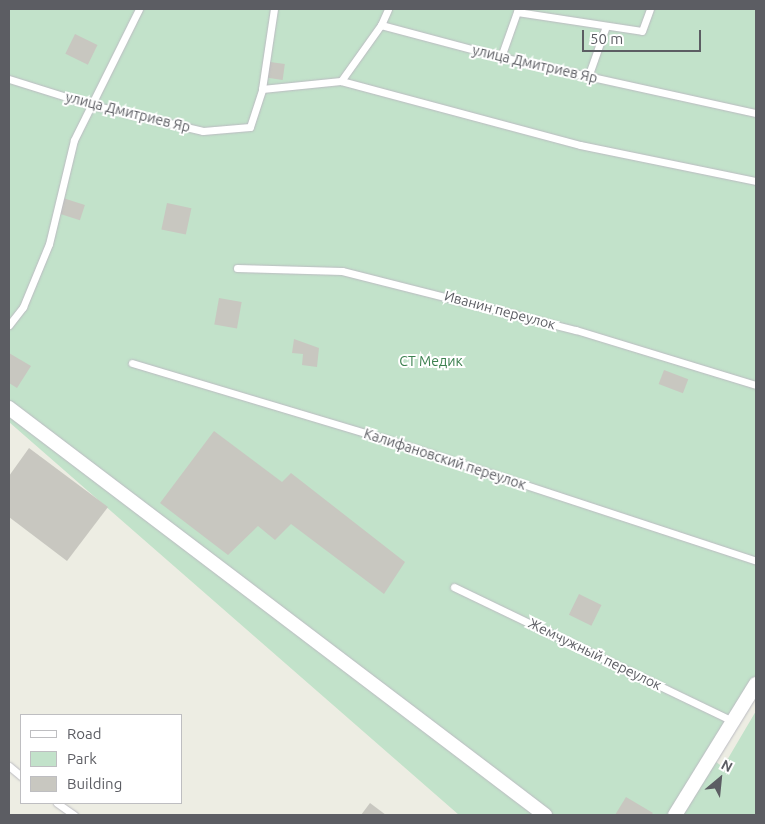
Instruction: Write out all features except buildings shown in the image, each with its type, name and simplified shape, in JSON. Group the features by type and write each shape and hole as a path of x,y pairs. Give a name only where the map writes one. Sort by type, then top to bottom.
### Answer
{"street":[{"path":"9,408 545,815"},
{"path":"675,815 736,723 755,688"}],"lane":[{"path":"9,325 23,307 49,244 74,140 139,9"},
{"path":"274,9 262,89 340,80 580,145 756,181"},
{"path":"340,80 380,25 388,9"},
{"path":"501,57 517,10 642,31 650,9"},
{"name":"улица Дмитриев Яр","path":"380,25 501,57 756,114"},
{"path":"588,77 606,26"},
{"name":"улица Дмитриев Яр","path":"9,79 92,105 203,131 250,127 262,89"},
{"name":"Иванин переулок","path":"237,268 342,271 567,328 756,385"},
{"name":"Калифановский переулок","path":"132,362 392,441 756,561"},
{"name":"Жемчужный переулок","path":"454,587 736,723"},
{"path":"9,766 20,775"},
{"path":"59,804 74,815"}],"green space":[{"name":"СТ Медик","path":"9,9 756,9 756,681 712,759 723,767 756,711 756,815 459,815 9,422"}]}
